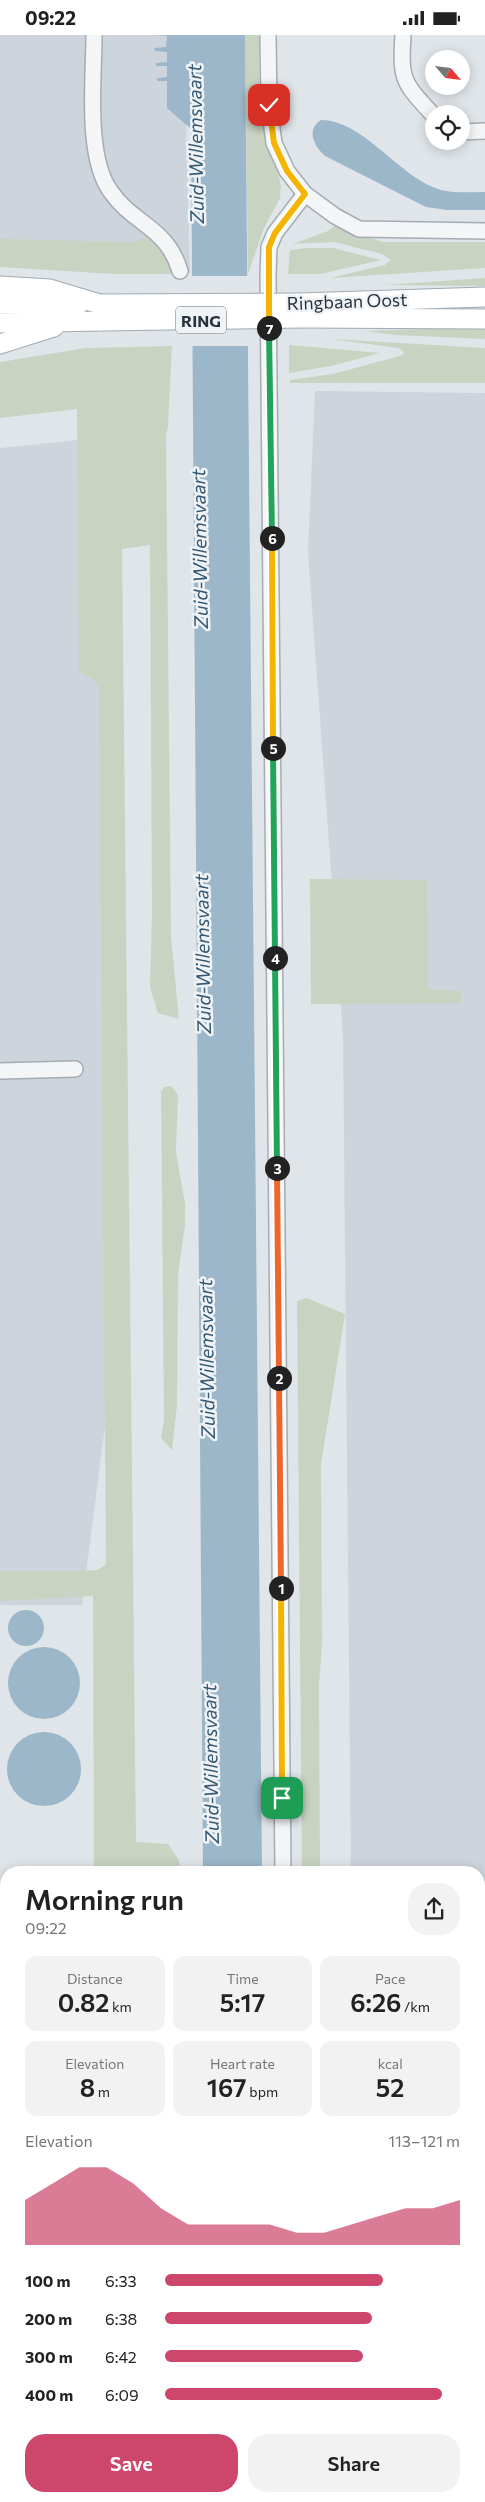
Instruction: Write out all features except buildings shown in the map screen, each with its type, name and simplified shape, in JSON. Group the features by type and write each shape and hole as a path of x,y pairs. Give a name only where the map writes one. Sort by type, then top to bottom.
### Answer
{"main road":[{"path":"0,287 50,289 100,312"},
{"name":"Ringbaan Oost","path":"301,310 485,297"},
{"name":"Ringbaan Oost","path":"0,304 100,312 301,310 485,319"},
{"name":"Ringbaan Oost","path":"0,323 76,320 100,312"},
{"path":"0,344 76,320"}],"street":[{"path":"94,35 94,135 100,173 111,193 163,238 175,255 180,271"},
{"path":"268,35 269,105 274,143 287,171 305,194 335,216 359,229 485,231"},
{"path":"403,35 401,70 409,89 425,106"},
{"path":"470,132 485,131"},
{"path":"283,1866 268,266 269,247 275,233 305,194"},
{"path":"0,1071 75,1069"}],"shaded area":[{"path":"0,35 184,35 190,273 0,266"},
{"path":"315,391 485,393 485,1866 351,1866 343,1036 308,553"},
{"path":"117,436 121,1301 82,1605 0,1605 0,448"}],"green space":[{"path":"245,35 259,35 259,99 265,136 276,163 281,186 280,198 264,228 248,274"},
{"path":"338,223 361,235 383,242 485,242 485,268 330,278 385,265 391,260 382,254 334,242 293,244 328,231"},
{"path":"154,234 172,264 172,274 114,274 0,267 0,239 132,242"},
{"path":"333,248 381,260 320,274 288,274 290,250"},
{"path":"485,278 485,286 385,285"},
{"path":"485,327 485,339 396,335 365,331"},
{"path":"331,339 485,348 485,383 290,383 290,380 333,374 396,357 404,352 399,348"},
{"path":"289,345 380,353 331,366 289,373"},
{"path":"172,346 166,435 171,937 179,1019 158,1013 150,987 152,913 150,545 122,549 136,1842 168,1844 179,1860 180,1866 94,1866 93,1596 0,1601 0,1571 85,1571 98,1570 106,1564 99,688 94,679 79,672 77,409 0,418 0,362 86,348"},
{"path":"310,879 427,880 428,989 461,991 462,1003 311,1004"},
{"path":"171,1086 178,1095 176,1152 185,1204 185,1225 178,1275 177,1405 172,1450 161,1438 164,1420 161,1092 164,1087"},
{"path":"307,1298 345,1314 321,1464 320,1866 302,1866 297,1301"}],"water":[{"name":"Zuid-Willemsvaart","path":"156,35 245,35 262,1866 203,1866 191,129 167,108 167,81 157,81 157,78 167,77 167,66 156,66 156,63 167,62 167,52 155,51 154,48 166,47 167,36"},
{"path":"321,120 336,122 351,129 421,181 435,188 454,192 485,192 485,210 447,210 426,207 325,156 313,138 313,129"},
{"path":"26,1610 38,1616 44,1628 38,1640 26,1646 14,1640 8,1628 14,1616"},
{"path":"51,1647 70,1657 78,1669 80,1683 78,1697 70,1709 58,1717 37,1719 18,1709 10,1697 8,1676 18,1657 30,1649"},
{"path":"44,1732 58,1735 70,1743 78,1755 81,1769 78,1783 70,1795 58,1803 44,1806 30,1803 18,1795 10,1783 7,1769 10,1755 18,1743 30,1735"}],"pier":[{"path":"189,276 250,276 251,346 191,346"}],"route":[{"path":"269,105 274,143 287,171 305,194 293,207 275,233 269,247 268,276 272,535 282,1798"}]}
